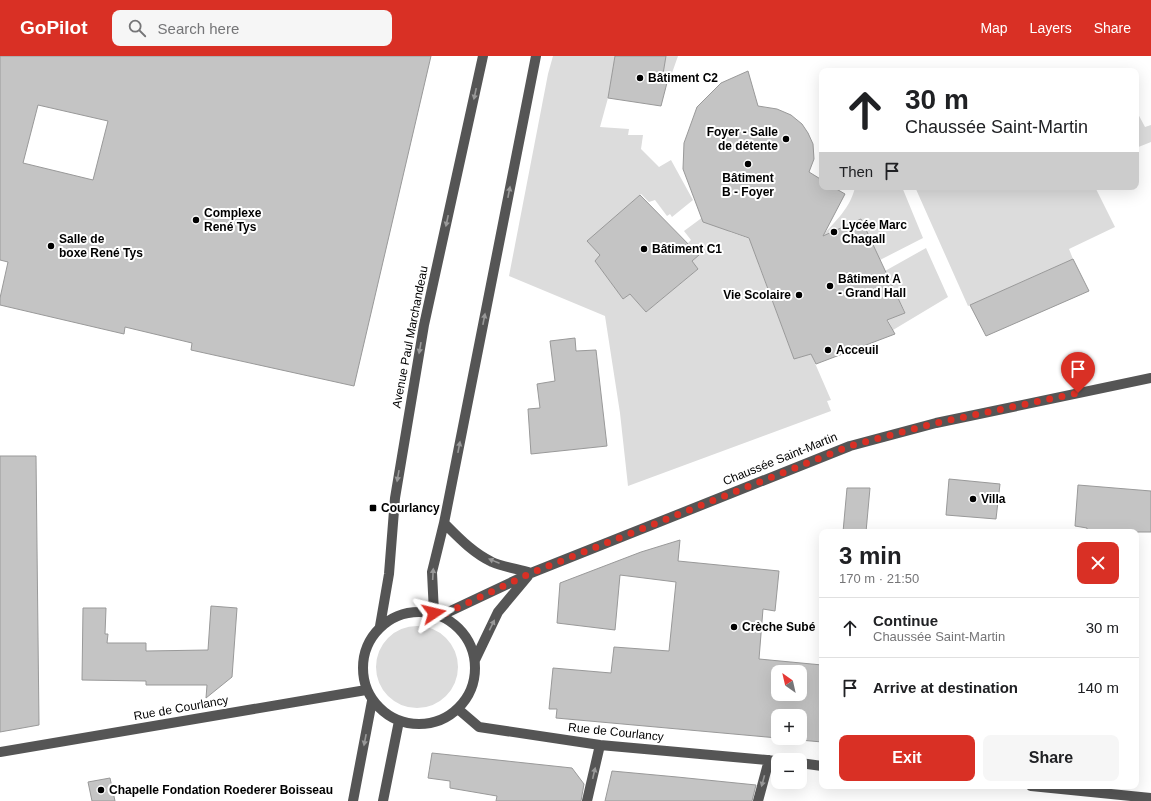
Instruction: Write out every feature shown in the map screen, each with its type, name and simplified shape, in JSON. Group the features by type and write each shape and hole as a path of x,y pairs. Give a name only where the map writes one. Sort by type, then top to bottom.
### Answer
{"street":[{"name":"Avenue Paul Marchandeau","path":"380,626 389,574 395,498 424,325 483,56"},
{"path":"438,614 432,572 444,523 536,56"},
{"name":"Chaussée Saint-Martin","path":"475,660 498,612 531,573 850,446 936,423 1151,378"},
{"path":"444,523 463,543 480,555 493,562 531,573"},
{"path":"438,614 531,573"},
{"path":"421,611 438,614 460,629 470,643 475,660 474,678 469,694 458,709 445,718 430,723 414,725 399,721 384,713 372,701 366,690 362,665 368,641 380,626 392,618 406,612 421,611"},
{"name":"Rue de Courlancy","path":"0,752 366,690"},
{"path":"352,801 372,701"},
{"name":"Rue de Courlancy","path":"458,709 479,726 600,745 771,761"},
{"path":"383,801 399,721"},
{"path":"587,801 600,745"},
{"path":"807,764 819,766"},
{"path":"758,801 771,768"},
{"path":"1061,789 1151,798"}],"shaded area":[{"path":"553,56 615,56 608,98 600,127 629,129 628,135 643,135 641,149 659,167 671,160 693,200 672,217 670,214 667,216 655,200 649,202 641,194 588,241 600,255 595,261 623,299 630,294 646,312 698,269 692,261 699,255 688,243 691,240 684,231 707,214 730,232 756,241 779,254 758,263 794,359 811,354 831,400 827,401 831,411 628,486 620,413 605,316 509,276 548,74"},
{"path":"666,56 678,56 672,73 671,82 667,81 668,75 663,74"},
{"path":"1139,116 1145,127 1151,125 1151,142 1139,147"},
{"path":"854,190 903,190 923,238 880,260 861,219 821,237 846,208"},
{"path":"916,190 1096,190 1115,227 1069,249 1073,259 968,306"},
{"path":"926,248 948,297 893,330 888,320 905,312 885,271"},
{"path":"417,626 433,629 446,638 455,651 458,667 455,683 446,696 433,705 417,708 401,705 388,696 379,683 376,667 379,651 388,638 401,629"}],"building":[{"name":"Complexe René Tys","path":"0,56 431,56 354,386 191,350 192,343 125,327 124,334 0,305 0,298 8,262 0,260","holes":["38,105 108,121 93,180 23,163"]},
{"name":"Bâtiment C2","path":"615,56 666,56 663,74 669,75 661,106 608,98"},
{"path":"748,71 758,106 777,109 791,115 802,124 813,144 814,159 809,172 819,178 819,190 838,190 845,194 823,236 861,219 905,313 887,320 895,334 816,364 811,354 794,359 749,238 703,222 683,169 684,143 697,107 721,83"},
{"name":"Bâtiment C1","path":"640,195 699,255 692,261 698,269 646,312 630,294 623,299 595,261 600,255 587,241"},
{"path":"1073,259 1089,291 986,336 970,305"},
{"path":"575,338 576,351 596,350 607,446 531,454 528,409 540,408 537,384 555,381 550,341"},
{"path":"0,456 36,456 39,725 0,732"},
{"name":"Villa","path":"949,479 1000,484 996,519 946,515"},
{"path":"1078,485 1151,491 1151,532 1139,532 1139,529 1087,529 1075,526"},
{"path":"847,488 870,488 866,529 843,529"},
{"path":"680,540 678,561 779,571 775,611 763,609 759,659 819,665 819,742 807,741 807,709 771,709 771,737 556,718 557,709 549,709 553,668 611,673 614,647 669,651 676,582 620,575 615,630 557,623 560,583 641,552"},
{"path":"211,606 237,608 232,677 206,698 207,685 146,685 146,681 82,680 83,608 106,608 105,634 108,634 107,643 146,643 146,651 208,650"},
{"path":"432,753 572,768 584,784 581,801 496,801 497,796 450,788 450,781 428,778"},
{"path":"612,771 756,785 752,801 605,801"},
{"path":"110,778 115,801 92,801 88,782"}],"place":[{"name":"Bâtiment C2","path":"640,78"},
{"name":"Foyer - Salle de détente","path":"786,139"},
{"name":"Bâtiment B - Foyer","path":"748,164"},
{"name":"Complexe René Tys","path":"196,220"},
{"name":"Lycée Marc Chagall","path":"834,232"},
{"name":"Salle de boxe René Tys","path":"51,246"},
{"name":"Bâtiment C1","path":"644,249"},
{"name":"Bâtiment A - Grand Hall","path":"830,286"},
{"name":"Vie Scolaire","path":"799,295"},
{"name":"Acceuil","path":"828,350"},
{"name":"Villa","path":"973,499"},
{"name":"Courlancy","path":"373,508"},
{"name":"Crèche Subé","path":"734,627"},
{"name":"Chapelle Fondation Roederer Boisseau","path":"101,790"}],"route":[{"path":"434,613 442,615 531,573 850,446 936,423 1078,393"}]}
